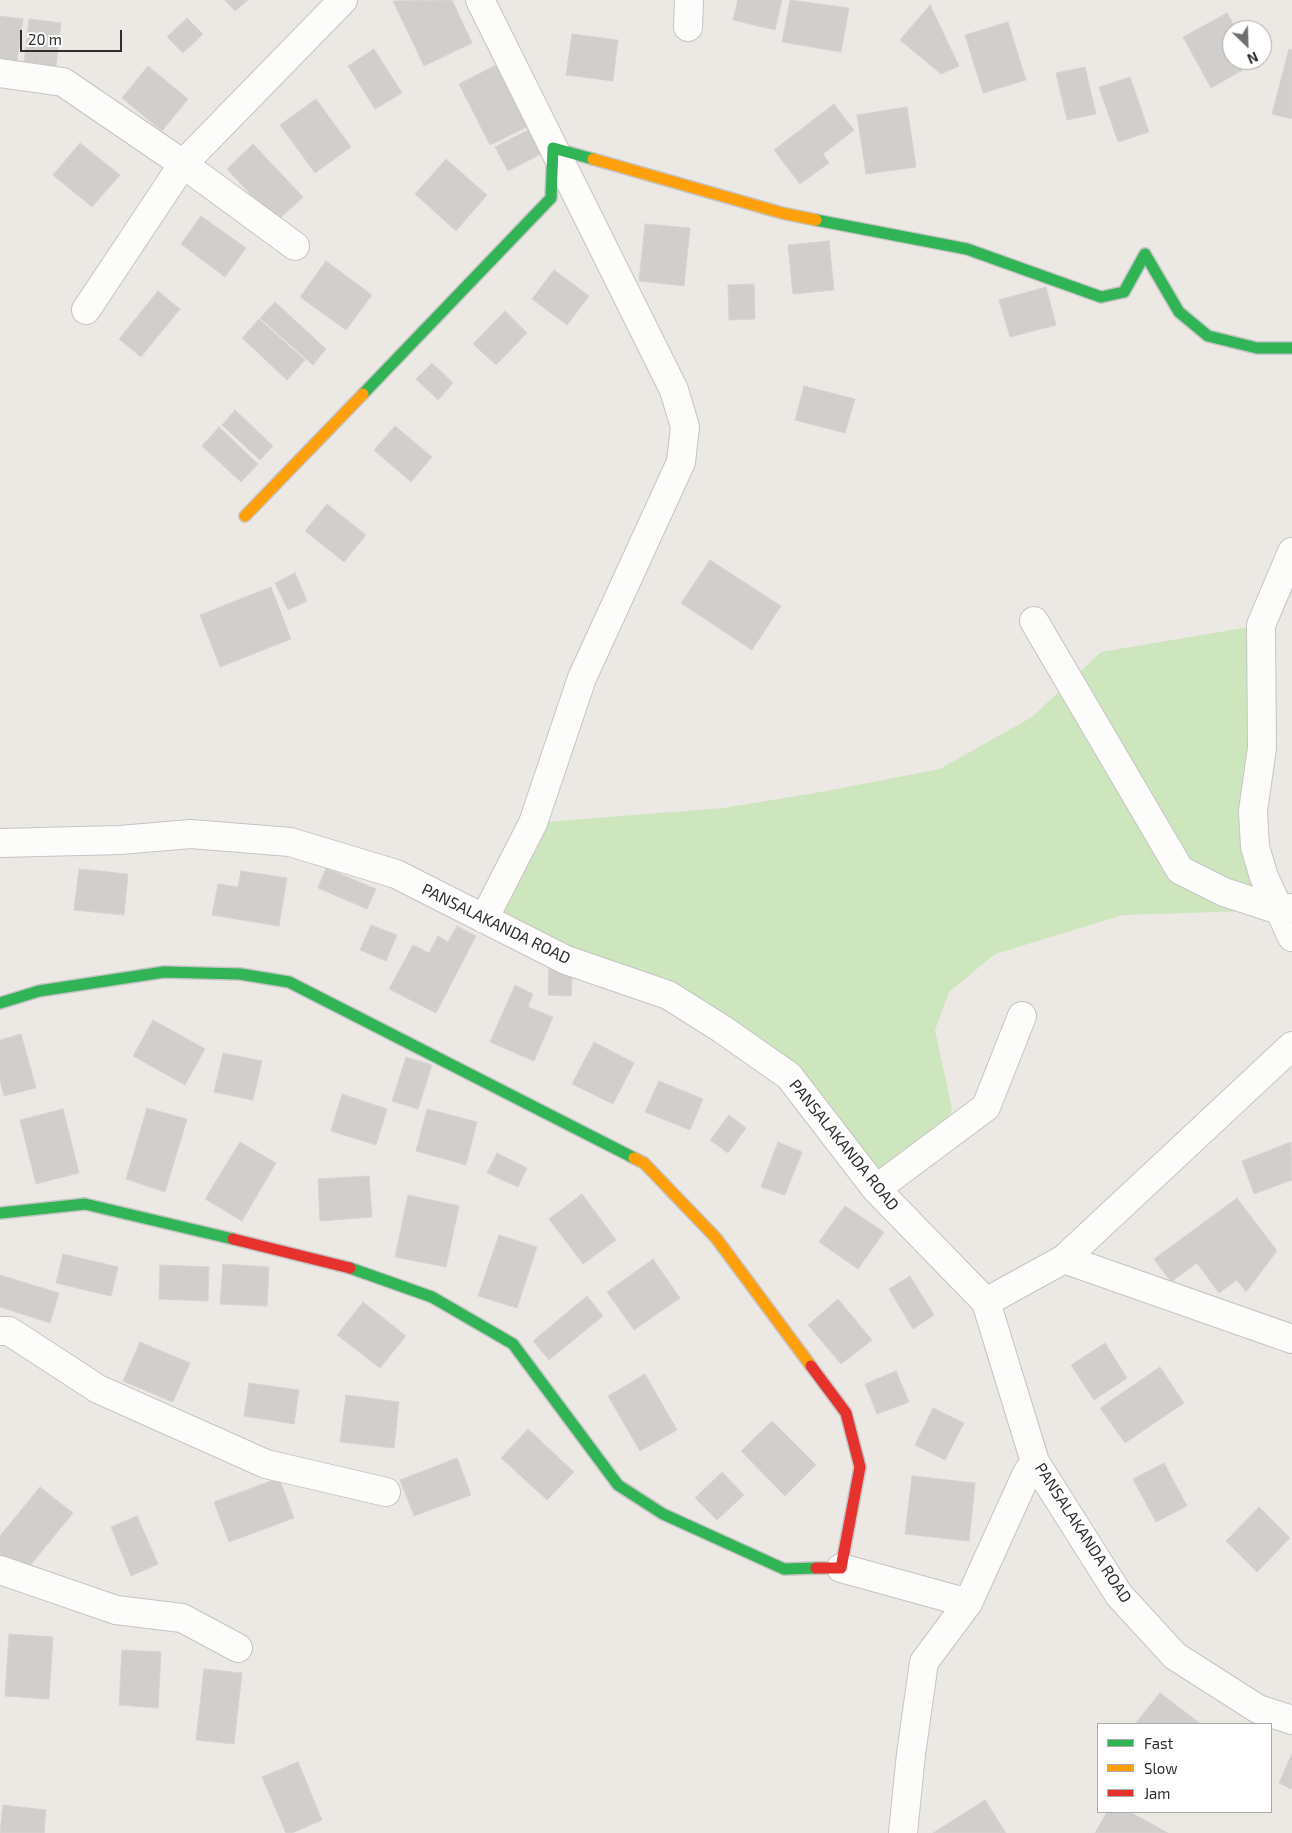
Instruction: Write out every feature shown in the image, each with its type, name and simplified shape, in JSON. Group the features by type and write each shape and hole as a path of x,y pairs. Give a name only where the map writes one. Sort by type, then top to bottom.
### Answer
{"street":[{"path":"86,310 183,164 343,0"},
{"path":"480,0 674,390 686,427 681,462 582,678 533,823 484,919"},
{"path":"688,27 689,0"},
{"path":"0,73 63,82 183,164 295,246"},
{"path":"553,148 782,213 967,249 1101,297 1124,292 1145,254 1179,312 1208,336 1257,348 1292,348"},
{"path":"245,516 550,198 553,148"},
{"path":"1292,552 1261,626 1262,748 1253,811 1255,847 1264,877 1285,909 1292,938"},
{"path":"1034,621 1180,870 1224,892 1285,909"},
{"name":"PANSALAKANDA ROAD","path":"0,843 120,840 191,834 290,842 396,874 566,960 668,995 722,1029 789,1076 876,1189 986,1302 1035,1462 1119,1595 1175,1656 1258,1710 1292,1720"},
{"path":"0,1003 39,991 164,972 240,974 289,982 644,1162 716,1238 846,1413 860,1467 842,1568"},
{"path":"876,1189 986,1106 1022,1016"},
{"path":"986,1302 1064,1259 1292,1046"},
{"path":"0,1213 85,1204 339,1264 432,1297 513,1344 618,1485 662,1514 784,1569 842,1568 968,1603"},
{"path":"1064,1259 1292,1339"},
{"path":"0,1331 9,1331 98,1390 266,1464 386,1492"},
{"path":"904,1833 911,1754 924,1662 968,1603 1027,1473 1035,1462"},
{"path":"0,1570 116,1610 182,1618 238,1648"}],"green space":[{"path":"1261,625 1253,811 1279,910 1123,915 995,954 949,992 935,1030 952,1109 941,1140 876,1189 832,1131 722,1029 484,919 533,823 723,808 821,792 940,769 1032,717 1101,652"}],"building":[{"path":"225,0 248,0 235,11"},
{"path":"452,0 472,43 424,66 393,1"},
{"path":"738,0 782,0 775,30 733,20"},
{"path":"790,0 849,8 841,52 782,42"},
{"path":"930,5 959,66 941,74 900,40"},
{"path":"1227,13 1231,20 1222,20 1222,70 1243,70 1211,88 1183,37"},
{"path":"0,16 23,19 17,61 0,58"},
{"path":"187,18 203,34 183,53 167,37"},
{"path":"29,19 61,23 56,66 24,62"},
{"path":"1008,22 1026,80 983,93 965,35"},
{"path":"572,34 618,40 613,81 566,75"},
{"path":"374,49 402,93 375,109 348,66"},
{"path":"1289,49 1292,50 1292,119 1272,114"},
{"path":"498,64 529,126 490,145 459,84"},
{"path":"148,66 188,99 162,131 122,98"},
{"path":"1085,67 1096,114 1067,120 1056,73"},
{"path":"1130,77 1149,132 1118,142 1099,87"},
{"path":"316,99 351,147 315,173 280,125"},
{"path":"834,104 854,130 823,154 829,163 800,184 774,150"},
{"path":"907,107 916,167 866,174 857,115"},
{"path":"528,130 541,154 508,171 495,147"},
{"path":"80,143 120,175 92,207 53,175"},
{"path":"253,144 303,197 276,222 227,169"},
{"path":"446,159 487,195 456,231 415,194"},
{"path":"201,216 246,248 225,277 181,244"},
{"path":"645,224 690,228 684,286 639,281"},
{"path":"829,241 834,290 793,294 788,245"},
{"path":"326,261 372,295 346,330 300,297"},
{"path":"554,270 589,296 567,325 532,299"},
{"path":"754,284 755,319 729,320 728,285"},
{"path":"1046,287 1056,325 1010,337 999,300"},
{"path":"158,291 180,309 141,357 119,339"},
{"path":"275,302 326,349 313,365 260,318"},
{"path":"505,311 527,333 496,365 473,344"},
{"path":"259,319 305,360 287,380 242,338"},
{"path":"432,363 453,383 438,400 416,379"},
{"path":"804,386 855,399 845,433 795,420"},
{"path":"235,410 273,446 260,460 222,425"},
{"path":"395,426 432,457 411,482 374,450"},
{"path":"219,427 258,464 241,482 202,446"},
{"path":"327,504 366,535 344,562 305,531"},
{"path":"710,560 781,606 752,650 681,603"},
{"path":"295,573 307,601 288,610 275,583"},
{"path":"271,587 291,639 220,667 200,615"},
{"path":"326,868 376,889 367,909 318,888"},
{"path":"79,869 128,874 124,915 74,910"},
{"path":"241,871 287,878 279,926 212,915 218,884 238,887"},
{"path":"371,925 397,935 386,961 360,950"},
{"path":"457,926 476,936 436,1013 389,989 413,945 429,953 438,936 448,942"},
{"path":"549,964 573,965 571,996 548,995"},
{"path":"515,985 533,994 528,1007 553,1017 534,1061 490,1042"},
{"path":"153,1020 205,1049 185,1085 133,1056"},
{"path":"21,1034 36,1088 4,1096 0,1080 0,1040"},
{"path":"594,1042 634,1063 613,1104 572,1084"},
{"path":"223,1053 262,1061 253,1100 214,1092"},
{"path":"406,1057 432,1065 418,1109 392,1101"},
{"path":"659,1081 703,1099 690,1130 645,1112"},
{"path":"342,1094 387,1109 376,1145 331,1131"},
{"path":"147,1108 187,1119 165,1192 126,1179"},
{"path":"63,1109 79,1173 36,1184 20,1120"},
{"path":"427,1109 477,1122 466,1165 416,1151"},
{"path":"729,1115 746,1128 728,1153 710,1140"},
{"path":"240,1142 276,1163 242,1221 205,1199"},
{"path":"778,1142 802,1152 785,1195 761,1187"},
{"path":"1291,1142 1292,1180 1254,1194 1242,1161"},
{"path":"497,1153 527,1168 518,1187 487,1173"},
{"path":"369,1176 372,1217 320,1221 318,1179"},
{"path":"582,1194 616,1240 583,1264 549,1219"},
{"path":"408,1195 459,1206 446,1267 395,1257"},
{"path":"1237,1198 1277,1251 1246,1292 1237,1280 1219,1293 1197,1263 1171,1282 1154,1259"},
{"path":"845,1206 884,1232 858,1269 819,1242"},
{"path":"499,1235 537,1247 517,1308 478,1296"},
{"path":"63,1254 118,1267 111,1296 56,1283"},
{"path":"653,1259 680,1298 634,1330 607,1292"},
{"path":"223,1264 269,1267 267,1306 220,1304"},
{"path":"160,1265 209,1267 208,1301 159,1299"},
{"path":"0,1275 59,1293 50,1323 0,1307"},
{"path":"910,1276 934,1315 913,1329 889,1289"},
{"path":"587,1296 603,1316 549,1360 533,1341"},
{"path":"838,1299 872,1340 841,1364 808,1325"},
{"path":"363,1302 406,1336 380,1368 337,1335"},
{"path":"140,1342 190,1363 173,1402 123,1381"},
{"path":"1105,1343 1127,1378 1094,1400 1071,1365"},
{"path":"1160,1367 1184,1403 1125,1443 1100,1408"},
{"path":"896,1371 909,1402 877,1414 865,1384"},
{"path":"645,1374 677,1430 640,1451 608,1396"},
{"path":"249,1383 299,1390 294,1424 244,1416"},
{"path":"346,1395 399,1402 394,1448 340,1442"},
{"path":"933,1408 964,1423 945,1460 915,1445"},
{"path":"772,1421 816,1465 785,1496 741,1451"},
{"path":"528,1429 574,1472 547,1500 501,1458"},
{"path":"457,1458 471,1495 414,1516 400,1480"},
{"path":"1164,1463 1187,1506 1156,1522 1133,1479"},
{"path":"722,1472 744,1495 717,1520 695,1498"},
{"path":"912,1476 975,1483 969,1541 905,1534"},
{"path":"279,1478 294,1518 229,1542 214,1502"},
{"path":"40,1487 73,1513 24,1573 0,1554 0,1536"},
{"path":"1259,1507 1290,1538 1257,1572 1226,1541"},
{"path":"137,1516 158,1564 131,1576 111,1527"},
{"path":"9,1634 53,1637 49,1699 5,1696"},
{"path":"122,1650 161,1652 158,1708 119,1705"},
{"path":"204,1669 242,1673 234,1744 196,1740"},
{"path":"1160,1693 1200,1723 1136,1723"},
{"path":"1292,1754 1292,1789 1279,1783"},
{"path":"298,1762 322,1820 292,1833 286,1833 262,1777"},
{"path":"985,1800 1006,1833 933,1833"},
{"path":"3,1805 46,1810 44,1833 0,1833"},
{"path":"1106,1813 1132,1813 1168,1833 1095,1833"}],"traffic: fast":[{"path":"363,394 551,198 553,148 593,159"},
{"path":"816,220 967,249 1101,297 1124,292 1145,254 1179,312 1208,336 1257,348 1292,348"},
{"path":"0,1003 39,991 164,972 240,974 289,982 634,1158"},
{"path":"0,1213 85,1204 233,1239"},
{"path":"350,1268 432,1297 513,1344 618,1485 663,1514 784,1569 816,1568"}],"traffic: slow":[{"path":"593,159 782,213 816,220"},
{"path":"245,516 363,394"},
{"path":"634,1158 644,1163 716,1238 811,1366"}],"traffic: jam":[{"path":"233,1239 350,1268"},
{"path":"811,1366 846,1413 860,1467 841,1568 816,1568"}]}
